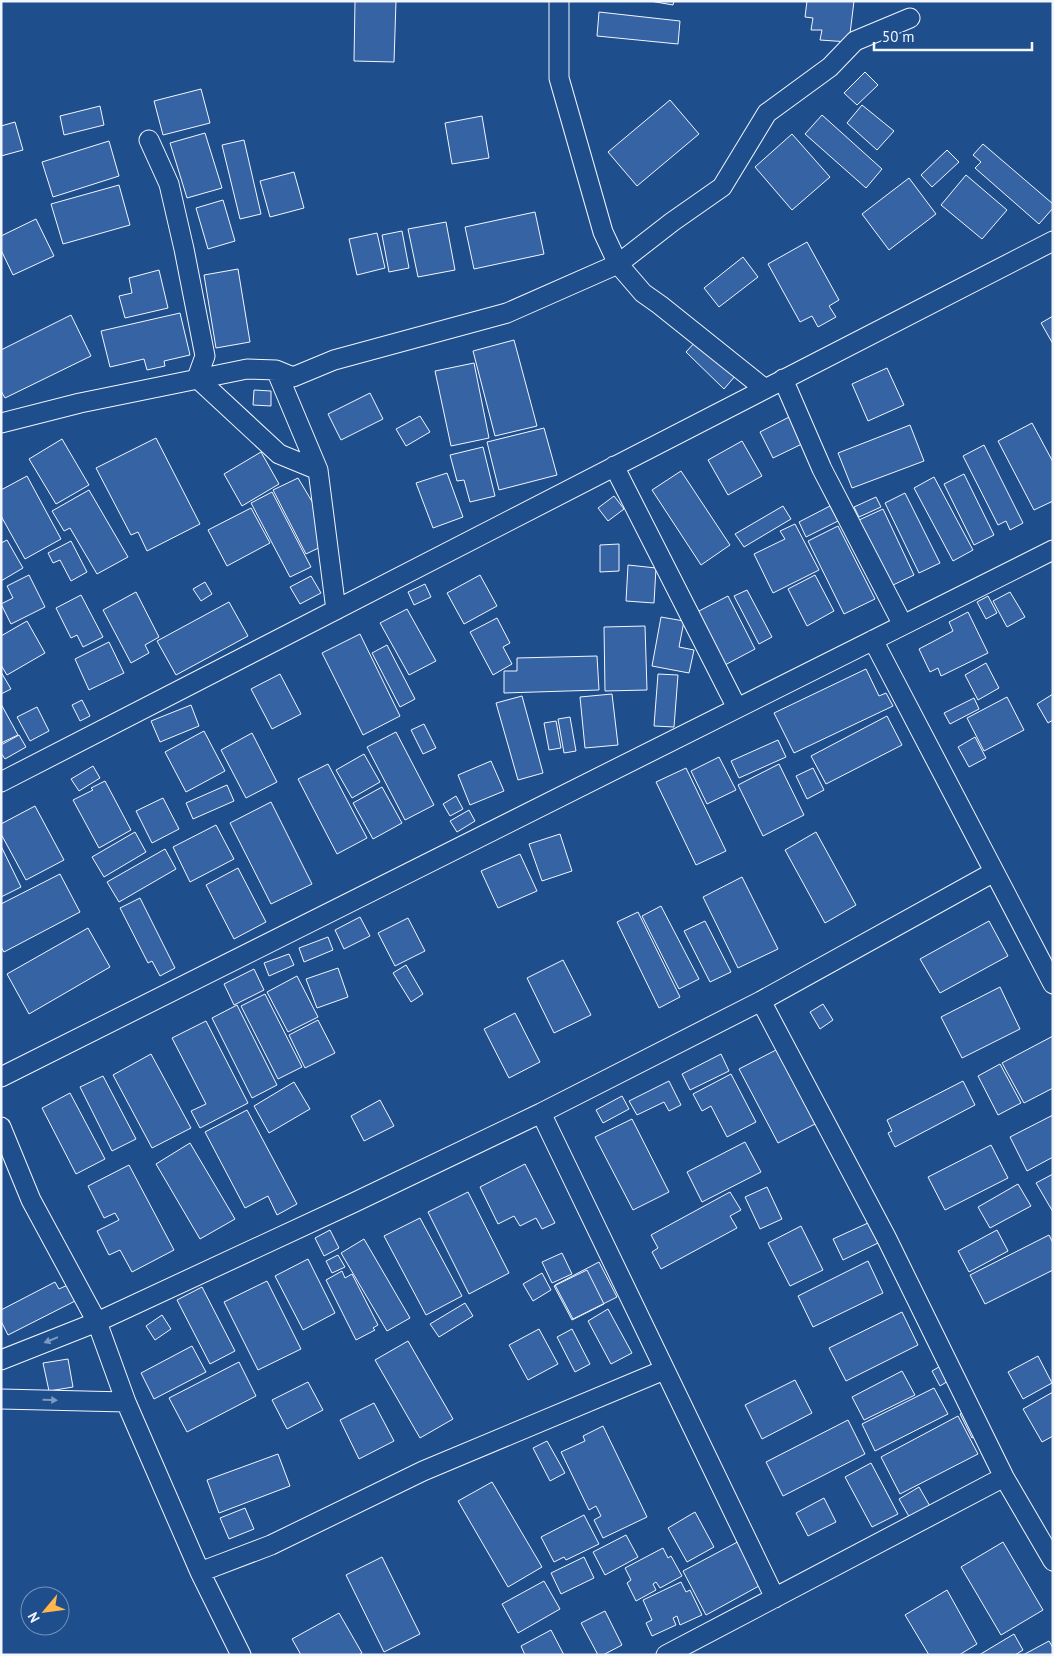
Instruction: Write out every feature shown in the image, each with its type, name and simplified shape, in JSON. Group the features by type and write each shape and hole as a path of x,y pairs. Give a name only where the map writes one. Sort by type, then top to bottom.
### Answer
{"street":[{"path":"559,1 560,78 603,232 618,264 643,293 764,389"},
{"path":"1,423 80,403 247,369 276,370 293,377 334,360 507,312 618,264 672,222 722,187 767,114 830,67 855,41 910,18"},
{"path":"148,140 168,184 184,249 205,356 198,378"},
{"path":"1,782 1053,241"},
{"path":"276,370 318,470 336,610"},
{"path":"198,378 279,454 318,470"},
{"path":"783,379 822,469 903,625"},
{"path":"614,466 737,708"},
{"path":"1,1076 1053,550"},
{"path":"873,640 1053,984"},
{"path":"1,1360 97,1322 344,1207 541,1112 760,1001 994,872"},
{"path":"760,1001 886,1237 1004,1476 1053,1561"},
{"path":"541,1112 775,1598"},
{"path":"1,1127 31,1200 97,1322 126,1402 200,1572 241,1655"},
{"path":"200,1572 271,1545 423,1471 664,1370"},
{"path":"1,1399 126,1402"},
{"path":"666,1655 1004,1476"}],"building":[{"path":"355,1 396,1 394,62 354,61"},
{"path":"650,1 674,1 673,5"},
{"path":"807,1 854,1 849,42 820,40 822,30 811,30 813,18 805,17"},
{"path":"599,12 680,21 678,44 597,36"},
{"path":"865,72 878,85 857,105 844,93"},
{"path":"201,89 210,123 163,135 154,101"},
{"path":"670,100 699,134 637,186 608,152"},
{"path":"862,105 894,131 877,150 847,123"},
{"path":"100,106 104,125 64,135 60,116"},
{"path":"822,115 882,169 866,188 805,134"},
{"path":"482,116 489,158 452,164 445,123"},
{"path":"15,122 23,150 1,156 1,126"},
{"path":"205,133 222,188 187,198 170,143"},
{"path":"792,134 830,177 792,210 755,167"},
{"path":"244,140 261,214 240,219 222,145"},
{"path":"109,141 119,176 53,197 42,162"},
{"path":"983,144 1053,204 1053,208 1039,224 975,168 981,162 973,155"},
{"path":"947,150 959,162 932,187 921,175"},
{"path":"294,172 304,208 270,217 260,181"},
{"path":"966,175 1007,210 982,239 941,205"},
{"path":"909,178 936,214 889,250 862,214"},
{"path":"119,185 130,225 63,244 51,204"},
{"path":"223,200 235,241 208,249 196,208"},
{"path":"535,212 544,254 474,269 465,227"},
{"path":"36,219 54,256 13,275 1,250 1,236"},
{"path":"446,222 455,270 418,277 408,229"},
{"path":"402,231 409,268 389,272 382,235"},
{"path":"377,233 385,268 357,275 349,239"},
{"path":"807,242 839,300 829,306 836,317 818,327 812,316 800,322 768,264"},
{"path":"743,257 758,277 719,307 704,288"},
{"path":"238,269 250,342 216,348 204,275"},
{"path":"159,270 168,308 125,318 119,296 132,293 129,278"},
{"path":"180,313 190,355 164,361 165,366 147,370 144,359 110,367 101,331"},
{"path":"71,315 91,356 5,398 1,391 1,350"},
{"path":"1053,316 1053,344 1041,323"},
{"path":"698,339 736,375 724,389 686,352"},
{"path":"514,340 537,426 495,436 473,351"},
{"path":"474,363 489,438 451,446 435,371"},
{"path":"887,368 904,405 868,421 852,384"},
{"path":"254,390 271,391 271,406 253,405"},
{"path":"370,393 383,419 341,440 328,414"},
{"path":"793,415 806,442 773,458 760,432"},
{"path":"420,416 430,432 406,446 396,429"},
{"path":"1032,423 1053,462 1053,501 1034,510 998,441"},
{"path":"910,425 924,461 852,488 838,453"},
{"path":"544,428 557,475 499,490 487,442"},
{"path":"156,438 200,524 147,551 138,532 131,535 96,468"},
{"path":"62,439 89,485 56,504 29,459"},
{"path":"742,441 762,476 728,495 708,460"},
{"path":"984,445 1023,523 1010,530 1006,521 998,525 963,456"},
{"path":"483,447 495,496 470,502 464,480 457,481 450,455"},
{"path":"261,452 279,484 242,506 224,474"},
{"path":"681,471 730,545 701,565 652,490"},
{"path":"447,473 463,517 433,528 416,483"},
{"path":"964,474 994,535 974,545 944,484"},
{"path":"27,476 61,539 25,559 1,516 1,490"},
{"path":"934,477 973,550 953,561 914,488"},
{"path":"298,478 335,540 306,554 273,490"},
{"path":"89,490 128,557 97,574 70,528 64,531 52,511"},
{"path":"272,492 311,567 290,577 251,503"},
{"path":"905,493 940,563 919,573 885,503"},
{"path":"614,496 624,509 608,521 598,508"},
{"path":"876,497 881,507 859,517 854,507"},
{"path":"783,506 791,519 744,547 735,534"},
{"path":"830,506 838,521 806,537 799,522"},
{"path":"251,508 270,543 227,566 208,530"},
{"path":"883,509 914,575 891,586 859,520"},
{"path":"795,524 819,570 773,593 754,554 785,539 780,531"},
{"path":"838,526 875,599 844,614 808,541"},
{"path":"7,540 23,568 1,581 1,543"},
{"path":"71,541 87,572 71,581 60,560 53,563 48,553"},
{"path":"619,544 619,571 600,572 600,545"},
{"path":"628,565 656,568 654,603 626,601"},
{"path":"29,575 45,607 11,624 1,604 13,598 7,586"},
{"path":"480,575 497,606 464,624 447,593"},
{"path":"815,575 834,611 807,626 788,589"},
{"path":"311,576 321,593 300,604 290,587"},
{"path":"205,582 212,594 201,601 193,589"},
{"path":"425,584 431,597 414,605 408,592"},
{"path":"747,590 772,637 759,644 734,596"},
{"path":"136,592 159,637 145,645 149,653 131,663 103,610"},
{"path":"1010,592 1025,617 1007,627 993,601"},
{"path":"81,595 103,637 83,647 77,635 71,638 56,608"},
{"path":"728,596 755,649 725,665 697,612"},
{"path":"988,596 997,613 986,619 977,602"},
{"path":"229,602 248,636 176,675 157,641"},
{"path":"407,609 436,661 409,675 380,623"},
{"path":"968,612 988,653 941,676 938,668 930,672 919,649 953,631 949,622"},
{"path":"661,617 684,621 679,647 694,650 689,673 652,666"},
{"path":"497,618 510,643 503,647 512,664 493,675 470,632"},
{"path":"27,621 45,653 7,675 1,665 1,636"},
{"path":"645,626 647,690 605,691 604,627"},
{"path":"360,634 400,716 363,735 322,653"},
{"path":"109,642 124,673 89,690 75,659"},
{"path":"387,645 415,699 400,707 372,653"},
{"path":"597,656 599,690 504,693 504,671 517,671 517,658"},
{"path":"986,663 999,688 978,700 965,675"},
{"path":"866,669 879,696 886,693 893,706 794,753 774,713"},
{"path":"1,672 11,689 1,694"},
{"path":"280,674 301,714 272,729 251,689"},
{"path":"658,674 678,675 674,727 654,726"},
{"path":"612,694 618,745 585,748 580,697"},
{"path":"1053,694 1053,720 1048,723 1037,704"},
{"path":"522,696 543,773 518,780 496,703"},
{"path":"1007,697 1024,730 984,751 967,718"},
{"path":"974,698 979,709 950,724 944,713"},
{"path":"82,700 90,716 80,721 72,705"},
{"path":"1,704 18,735 1,743"},
{"path":"191,705 199,726 160,742 151,721"},
{"path":"37,707 49,731 30,741 17,717"},
{"path":"887,716 902,745 826,784 811,756"},
{"path":"570,717 576,751 564,753 558,719"},
{"path":"556,721 561,748 549,750 544,723"},
{"path":"424,724 436,748 423,754 411,730"},
{"path":"204,731 225,771 186,792 165,752"},
{"path":"396,732 434,805 405,820 367,747"},
{"path":"252,733 277,782 246,798 221,750"},
{"path":"19,735 26,747 5,759 1,753 1,745"},
{"path":"975,737 986,758 969,767 958,747"},
{"path":"778,740 786,757 739,778 731,761"},
{"path":"364,754 380,782 352,798 336,770"},
{"path":"719,757 736,790 707,804 691,771"},
{"path":"491,761 504,791 470,805 458,775"},
{"path":"328,764 367,838 337,854 298,779"},
{"path":"779,764 804,815 763,836 738,785"},
{"path":"93,766 100,778 79,791 71,779"},
{"path":"686,768 726,851 696,865 656,782"},
{"path":"813,768 824,790 807,799 796,776"},
{"path":"105,781 131,830 99,848 73,800 93,790 91,788"},
{"path":"227,785 234,801 193,819 186,803"},
{"path":"382,787 402,823 373,839 353,803"},
{"path":"456,796 463,809 450,816 443,804"},
{"path":"163,798 179,829 152,843 136,811"},
{"path":"271,802 312,884 271,904 230,823"},
{"path":"35,806 64,860 26,880 1,834 1,824"},
{"path":"469,810 475,821 457,832 450,821"},
{"path":"216,825 234,859 190,882 173,847"},
{"path":"135,832 146,852 104,877 92,857"},
{"path":"816,832 856,905 825,923 785,850"},
{"path":"560,834 572,871 542,881 529,844"},
{"path":"1,846 21,887 1,897"},
{"path":"165,849 176,869 119,902 107,882"},
{"path":"520,854 537,891 498,908 481,871"},
{"path":"238,868 266,922 234,939 206,885"},
{"path":"60,874 80,912 4,952 1,947 1,904"},
{"path":"742,877 778,949 738,968 703,897"},
{"path":"140,898 175,968 160,976 152,961 148,963 120,908"},
{"path":"661,906 699,979 679,989 642,916"},
{"path":"638,912 680,997 659,1008 617,922"},
{"path":"360,917 370,936 344,949 335,930"},
{"path":"408,918 425,951 395,966 378,933"},
{"path":"705,921 731,972 710,982 684,931"},
{"path":"989,921 1008,956 940,993 920,959"},
{"path":"88,928 110,967 29,1014 7,974"},
{"path":"328,937 333,950 304,962 299,948"},
{"path":"289,954 294,965 269,976 264,963"},
{"path":"563,960 591,1015 554,1033 527,978"},
{"path":"406,965 423,994 411,1002 393,973"},
{"path":"338,968 348,997 317,1008 306,979"},
{"path":"254,969 264,990 234,1005 224,984"},
{"path":"297,976 318,1017 288,1032 267,992"},
{"path":"1000,987 1020,1029 962,1058 941,1017"},
{"path":"265,994 302,1067 278,1079 241,1006"},
{"path":"823,1004 833,1020 820,1029 810,1012"},
{"path":"237,1005 277,1085 252,1098 212,1018"},
{"path":"515,1013 540,1062 509,1078 484,1029"},
{"path":"318,1020 335,1053 305,1068 289,1035"},
{"path":"206,1021 248,1103 200,1128 191,1111 206,1104 172,1038"},
{"path":"1053,1036 1053,1088 1024,1103 1002,1063"},
{"path":"778,1049 815,1124 778,1143 739,1069"},
{"path":"151,1054 191,1128 152,1148 113,1075"},
{"path":"721,1054 729,1071 690,1090 682,1074"},
{"path":"1000,1064 1021,1103 998,1115 978,1076"},
{"path":"731,1074 756,1122 727,1137 711,1106 702,1111 693,1094"},
{"path":"103,1076 136,1139 112,1151 80,1087"},
{"path":"669,1081 681,1105 669,1111 664,1102 637,1115 629,1101"},
{"path":"963,1081 975,1105 895,1147 888,1133 892,1131 887,1120"},
{"path":"294,1082 310,1109 269,1133 254,1106"},
{"path":"70,1093 105,1159 76,1174 42,1108"},
{"path":"622,1096 629,1109 603,1123 596,1110"},
{"path":"380,1100 394,1126 364,1141 351,1116"},
{"path":"247,1110 297,1204 277,1215 268,1196 245,1208 205,1132"},
{"path":"1053,1115 1053,1157 1027,1171 1010,1137"},
{"path":"632,1119 669,1192 633,1210 595,1137"},
{"path":"745,1142 761,1172 702,1202 687,1172"},
{"path":"190,1143 235,1219 200,1239 156,1164"},
{"path":"991,1145 1008,1178 945,1210 928,1177"},
{"path":"525,1164 555,1223 542,1229 536,1218 520,1226 514,1216 498,1224 480,1187"},
{"path":"129,1165 174,1250 132,1272 120,1250 109,1255 97,1231 119,1220 115,1213 104,1218 88,1186"},
{"path":"1053,1174 1053,1212 1036,1183"},
{"path":"1018,1184 1031,1206 990,1228 978,1207"},
{"path":"767,1187 782,1219 760,1229 745,1197"},
{"path":"468,1192 509,1273 469,1294 428,1212"},
{"path":"730,1192 741,1210 730,1216 737,1228 661,1269 652,1252 658,1248 651,1235"},
{"path":"420,1218 462,1296 426,1315 384,1236"},
{"path":"868,1223 878,1243 843,1260 833,1239"},
{"path":"801,1226 823,1270 790,1286 768,1243"},
{"path":"330,1230 339,1248 324,1256 315,1238"},
{"path":"997,1230 1008,1251 969,1272 958,1251"},
{"path":"1049,1235 1053,1243 1053,1270 985,1304 970,1275"},
{"path":"364,1239 410,1318 387,1331 341,1253"},
{"path":"562,1253 572,1274 552,1283 542,1262"},
{"path":"338,1255 345,1267 332,1273 326,1261"},
{"path":"308,1259 335,1313 303,1330 275,1276"},
{"path":"868,1261 883,1293 813,1327 798,1296"},
{"path":"599,1262 617,1297 573,1319 555,1285"},
{"path":"587,1270 604,1304 572,1320 554,1286"},
{"path":"342,1271 345,1278 352,1274 378,1325 373,1328 375,1330 356,1340 326,1280"},
{"path":"542,1273 551,1290 533,1301 523,1284"},
{"path":"267,1281 301,1349 258,1370 224,1302"},
{"path":"55,1282 59,1289 72,1283 79,1299 8,1335 1,1321 1,1310"},
{"path":"202,1287 235,1351 210,1364 177,1300"},
{"path":"465,1303 473,1316 439,1337 430,1324"},
{"path":"608,1309 632,1353 611,1364 588,1321"},
{"path":"902,1312 918,1345 846,1381 829,1348"},
{"path":"162,1315 171,1329 155,1340 146,1326"},
{"path":"539,1329 558,1364 528,1380 509,1345"},
{"path":"572,1329 590,1364 575,1372 557,1337"},
{"path":"408,1341 453,1419 420,1438 375,1360"},
{"path":"192,1346 206,1372 154,1399 141,1373"},
{"path":"1038,1356 1052,1383 1023,1399 1008,1372"},
{"path":"68,1359 73,1387 49,1391 43,1363"},
{"path":"239,1362 256,1396 187,1432 169,1398"},
{"path":"944,1364 953,1378 940,1386 932,1371"},
{"path":"902,1371 915,1395 864,1420 852,1397"},
{"path":"795,1380 812,1413 762,1439 745,1405"},
{"path":"308,1382 323,1410 287,1429 272,1400"},
{"path":"934,1388 948,1414 875,1451 862,1424"},
{"path":"1053,1392 1053,1436 1042,1442 1023,1409"},
{"path":"374,1403 394,1441 359,1459 340,1420"},
{"path":"969,1409 982,1433 972,1438 960,1414"},
{"path":"958,1416 978,1454 900,1494 881,1457"},
{"path":"848,1420 865,1454 783,1496 766,1462"},
{"path":"603,1426 647,1517 603,1538 594,1520 601,1516 596,1506 589,1510 561,1452 585,1441 583,1436"},
{"path":"547,1441 565,1473 550,1481 533,1448"},
{"path":"278,1454 290,1486 219,1513 207,1480"},
{"path":"871,1463 898,1514 872,1527 845,1477"},
{"path":"492,1482 542,1567 508,1587 458,1501"},
{"path":"919,1487 931,1508 911,1520 899,1499"},
{"path":"824,1498 836,1522 808,1536 796,1513"},
{"path":"245,1508 254,1529 229,1539 220,1518"},
{"path":"695,1512 714,1547 687,1562 668,1528"},
{"path":"584,1515 599,1544 566,1560 564,1557 554,1562 541,1537"},
{"path":"626,1535 638,1557 605,1575 593,1552"},
{"path":"745,1538 768,1581 706,1615 683,1571"},
{"path":"1003,1542 1043,1610 1001,1635 961,1567"},
{"path":"663,1548 668,1558 671,1556 682,1576 660,1588 656,1582 653,1584 656,1590 636,1601 627,1583 631,1580 625,1568"},
{"path":"382,1557 420,1634 384,1652 346,1575"},
{"path":"584,1557 594,1578 561,1594 551,1573"},
{"path":"544,1581 560,1609 518,1633 502,1604"},
{"path":"681,1582 686,1592 690,1590 702,1615 680,1625 677,1616 673,1618 676,1625 652,1636 646,1623 652,1620 643,1600"},
{"path":"947,1590 977,1644 959,1655 929,1655 905,1615"},
{"path":"605,1611 622,1645 603,1655 598,1655 581,1623"},
{"path":"339,1613 362,1653 359,1655 301,1655 292,1639"},
{"path":"551,1630 564,1655 525,1655 521,1646"},
{"path":"1014,1634 1023,1650 1015,1655 979,1655"},
{"path":"1049,1641 1053,1648 1053,1655 1023,1655"}]}
